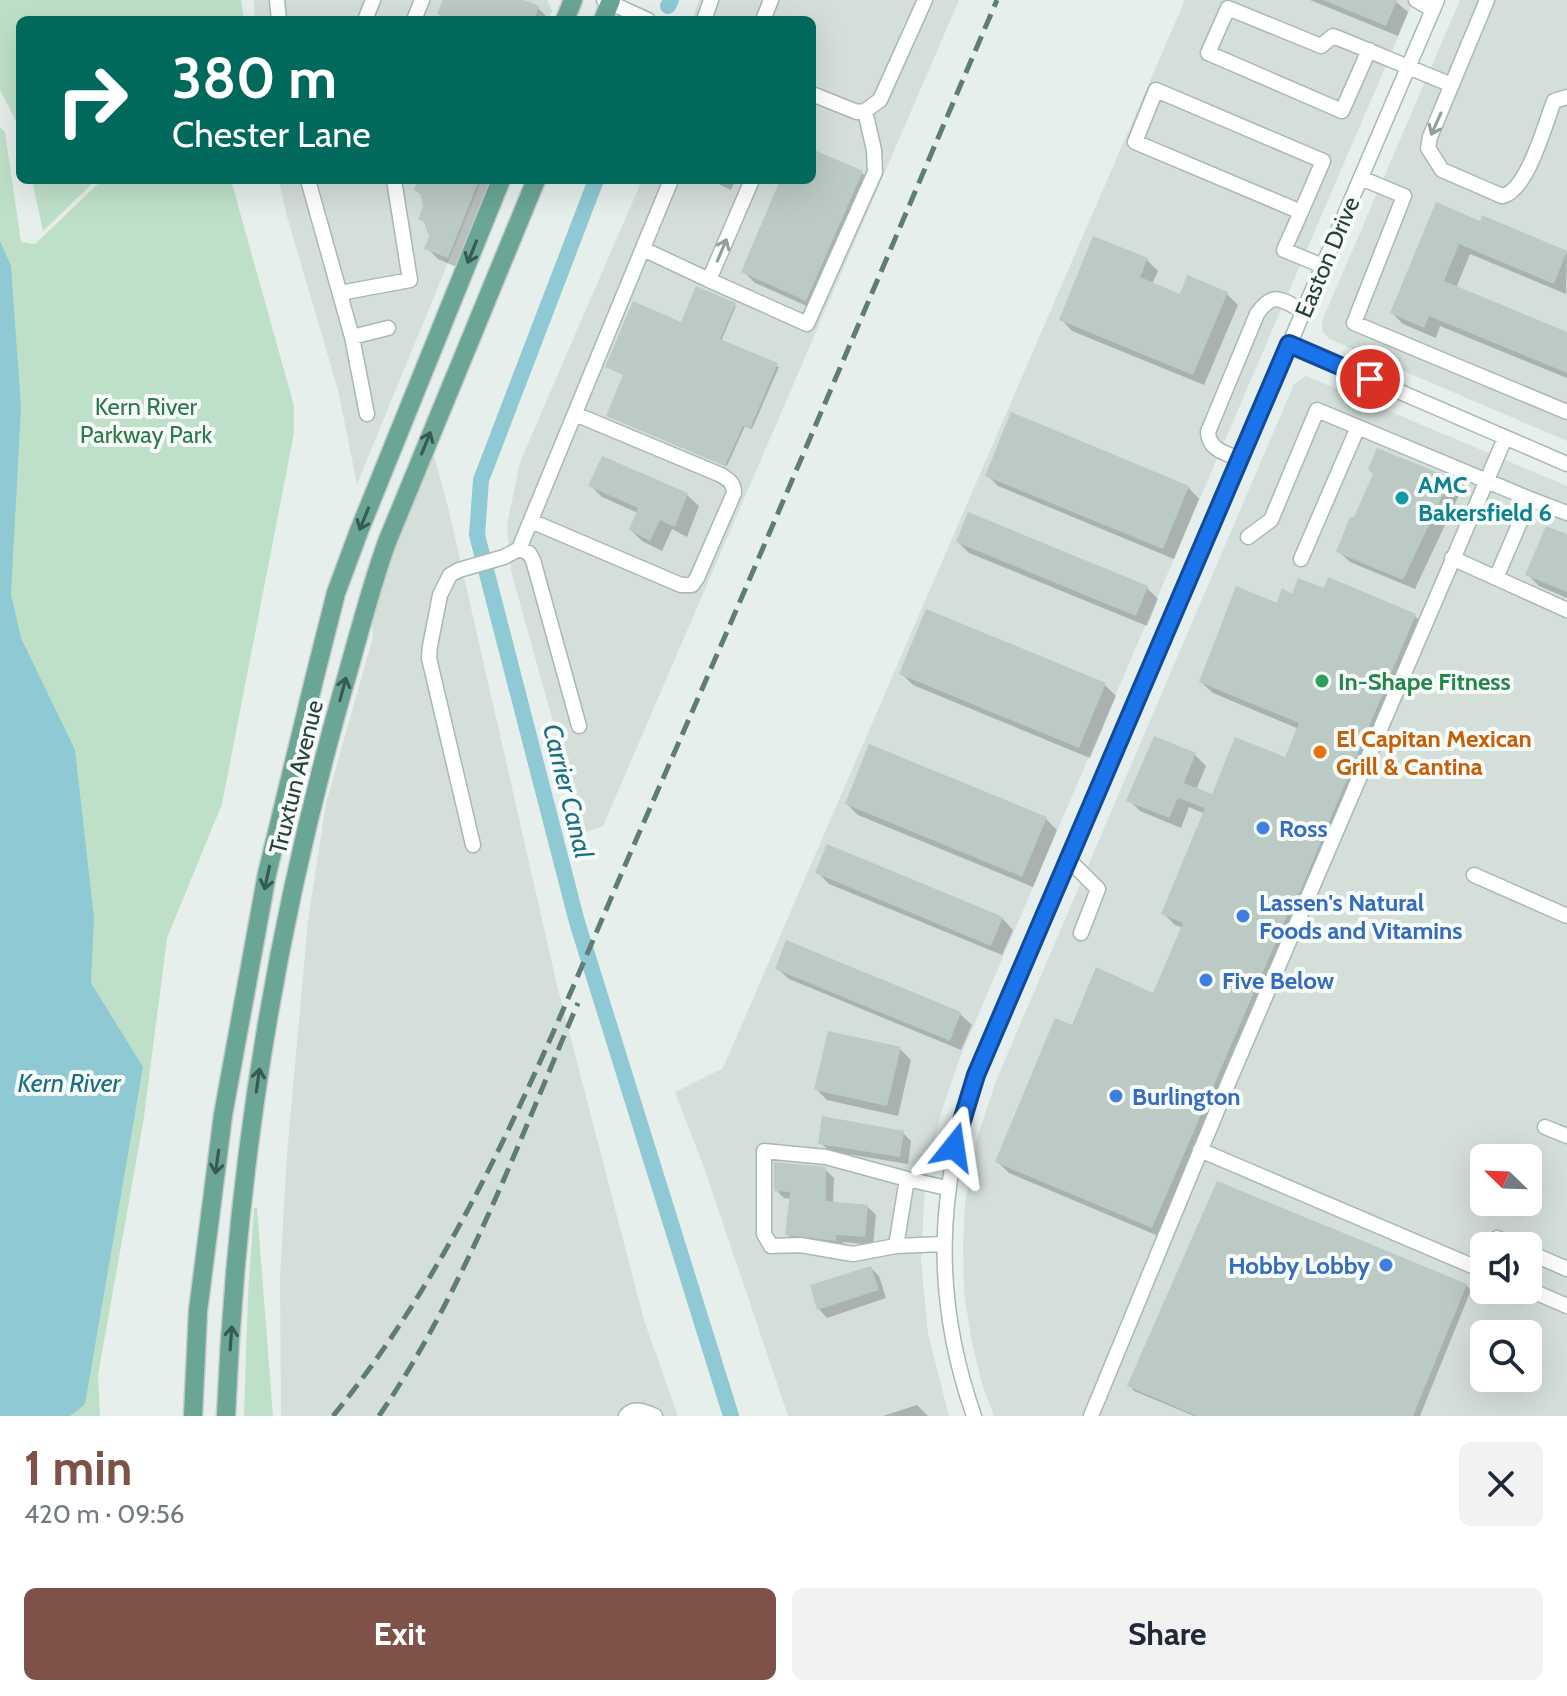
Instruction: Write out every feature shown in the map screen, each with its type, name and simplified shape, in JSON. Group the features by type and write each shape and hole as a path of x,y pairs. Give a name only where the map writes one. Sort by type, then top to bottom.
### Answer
{"main road":[{"name":"Truxtun Avenue","path":"193,1416 198,1311 226,1100 267,874 314,680 336,593 354,543 499,184"},
{"name":"Truxtun Avenue","path":"226,1416 242,1192 265,1029 315,789 366,601 387,542 534,184"}],"street":[{"path":"816,96 857,112 865,111 880,100 925,0"},
{"path":"1416,0 1435,5"},
{"path":"1487,0 1430,137 1428,148 1442,170 1502,196 1509,195 1518,187 1554,101 1567,97"},
{"name":"Easton Drive","path":"974,1416 951,1336 944,1244 947,1188 957,1136 976,1075 1435,5"},
{"path":"607,6 639,16"},
{"path":"1369,50 1342,111 1208,53 1228,8 1321,46 1333,36 1369,50 1452,85"},
{"path":"1301,212 1135,142 1156,90 1323,161 1301,212 1284,250 1323,266"},
{"path":"643,249 807,324 875,172 874,150 865,111"},
{"path":"1361,178 1404,196 1354,323 1567,412"},
{"path":"309,184 352,337 367,414"},
{"path":"340,293 410,280 395,184"},
{"path":"473,845 429,658 443,584 459,570 504,557 519,549 669,184"},
{"path":"709,280 750,184"},
{"path":"1240,459 1216,449 1208,441 1208,432 1257,314 1271,299 1280,299 1303,311"},
{"path":"352,337 388,328"},
{"path":"1289,344 1567,464"},
{"path":"1248,537 1271,520 1317,410 1567,513"},
{"path":"531,521 688,586 697,578 734,493 734,486 721,475 575,414"},
{"path":"1301,559 1358,427"},
{"path":"1091,1416 1200,1150 1505,438"},
{"path":"1496,578 1530,499"},
{"path":"519,549 529,553 533,560 579,726"},
{"path":"1452,558 1567,610"},
{"path":"1068,859 1098,889 1081,933"},
{"path":"1474,875 1566,912"},
{"path":"1545,1127 1567,1136"},
{"path":"1200,1150 1470,1265"},
{"path":"944,1244 896,1246 853,1254 800,1245 771,1246 764,1234 764,1151 826,1157 947,1188"},
{"path":"896,1246 907,1179"},
{"path":"1542,1258 1567,1269"},
{"path":"1542,1295 1567,1306"},
{"path":"626,1416 629,1412 641,1410 655,1416"}],"shaded area":[{"path":"254,0 547,0 552,11 550,16 255,16"},
{"path":"699,0 959,0 603,826 584,833 511,571 507,525 520,462 640,184 816,184 816,16 693,16"},
{"path":"1185,0 1414,0 961,1055 941,1113 925,1185 921,1260 928,1334 949,1416 788,1416 705,1170 675,1092 723,1068"},
{"path":"1460,0 1567,0 1567,441 1329,339 1322,331 1322,321"},
{"path":"280,184 480,184 357,484 338,390"},
{"path":"1306,376 1567,486 1567,1416 994,1416 982,1384 971,1338 964,1291 963,1244 965,1204 976,1141 996,1081 1294,384"},
{"path":"432,448 556,981 644,1320 678,1416 281,1416 280,1277 287,1154 308,921 326,803 373,637 371,609"}],"green space":[{"path":"0,0 241,0 243,16 16,16 16,121 0,90"},
{"name":"Kern River Parkway Park","path":"0,127 5,132 21,242 35,244 98,184 232,184 294,406 294,433 222,804 167,938 144,1117 98,1375 100,1416 0,1416"},
{"path":"33,184 92,184 43,231"},
{"path":"254,1208 257,1208 273,1416 244,1416"}],"water":[{"name":"Kern River","path":"0,241 11,266 21,408 11,594 21,638 75,750 94,918 91,983 143,1067 85,1404 70,1416 0,1416"}],"building":[{"path":"443,0 524,0 539,6 535,16 437,14"},
{"path":"1323,0 1397,0 1386,26"},
{"path":"816,151 863,171 806,301 741,272 778,184 816,184"},
{"path":"416,184 477,184 448,258 424,249 429,237 424,222 418,219 423,206 420,193 414,190"},
{"path":"1436,202 1480,221 1482,215 1567,251 1554,284 1459,244 1444,281 1567,332 1567,373 1429,316 1424,328 1390,313"},
{"path":"1093,236 1148,258 1140,277 1180,294 1187,275 1228,292 1193,375 1059,320"},
{"path":"696,286 736,303 720,339 778,363 750,429 743,426 725,466 606,416 623,375 605,367 633,301 681,322"},
{"path":"1011,412 1189,486 1163,549 985,476"},
{"name":"AMC Bakersfield 6","path":"1377,448 1451,478 1403,580 1336,552 1373,474 1368,469"},
{"path":"602,456 688,493 675,527 660,520 650,541 629,530 638,508 588,486"},
{"path":"968,512 1148,586 1136,616 956,542"},
{"path":"1546,526 1567,534 1567,592 1525,575"},
{"path":"1328,577 1416,614 1299,894 1152,1228 995,1162 1055,1018 1072,1025 1096,967 1153,993 1183,923 1161,914 1205,808 1178,798 1169,818 1126,801 1154,736 1196,753 1184,783 1212,794 1235,737 1285,757 1299,723 1199,682 1236,586 1277,603 1282,588 1292,594 1298,578 1324,588"},
{"path":"926,609 1106,683 1079,748 899,674"},
{"path":"869,744 1047,817 1022,877 845,804"},
{"path":"827,844 1003,917 991,946 815,873"},
{"path":"786,940 961,1012 950,1041 775,969"},
{"path":"828,1031 901,1047 887,1106 814,1090"},
{"path":"822,1116 904,1131 900,1157 818,1144"},
{"path":"774,1162 826,1167 826,1201 868,1205 865,1237 836,1235 836,1241 785,1235 790,1192 774,1191"},
{"path":"1217,1181 1467,1284 1413,1416 1197,1416 1127,1386"},
{"path":"871,1266 879,1290 817,1310 810,1285"}],"waterway":[{"name":"Carrier Canal","path":"668,6 671,0"},
{"name":"Carrier Canal","path":"594,184 481,480 477,535 577,922 731,1416"}],"railway":[{"path":"333,1416 382,1351 426,1283 467,1212 539,1065 997,0"},
{"path":"379,1416 410,1368 464,1267 578,1003"}],"place":[{"name":"AMC Bakersfield 6","path":"1402,498"},
{"name":"In-Shape Fitness","path":"1322,681"},
{"name":"El Capitan Mexican Grill & Cantina","path":"1320,752"},
{"name":"Ross","path":"1263,828"},
{"name":"Lassen's Natural Foods and Vitamins","path":"1243,916"},
{"name":"Five Below","path":"1206,980"},
{"name":"Burlington","path":"1116,1096"},
{"name":"Hobby Lobby","path":"1386,1265"}],"route":[{"path":"954,1147 976,1075 1289,344 1370,379"}]}
